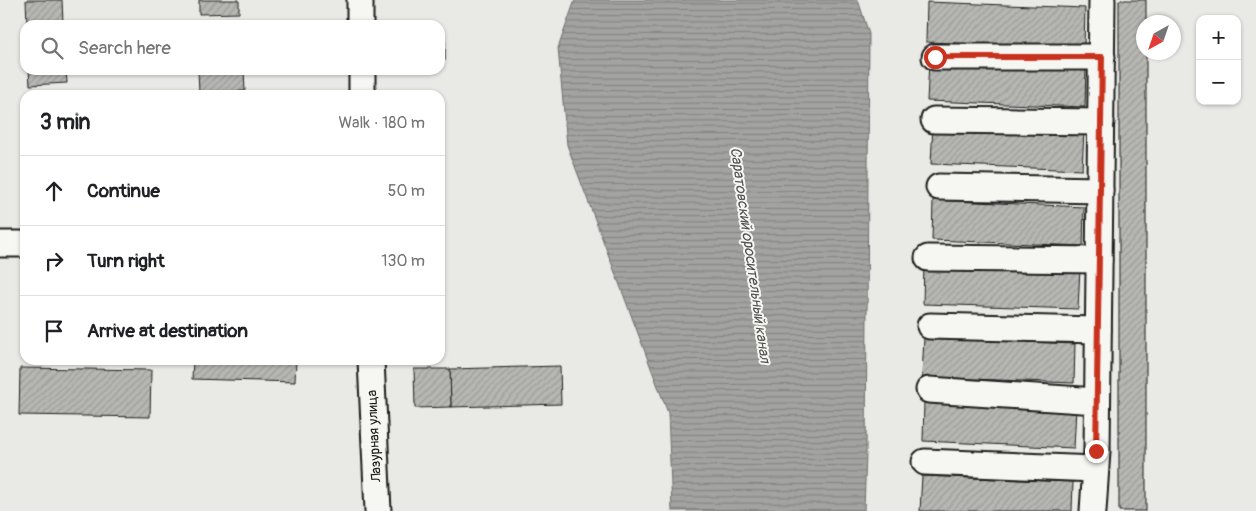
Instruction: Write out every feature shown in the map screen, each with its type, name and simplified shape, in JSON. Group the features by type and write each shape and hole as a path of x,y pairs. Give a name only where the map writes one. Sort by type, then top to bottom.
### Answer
{"street":[{"path":"360,0 360,20"},
{"path":"1093,511 1097,401 1102,0"},
{"path":"935,57 1102,57"},
{"path":"362,75 362,90"},
{"path":"934,120 1101,122"},
{"path":"939,187 1100,190"},
{"path":"0,244 20,244"},
{"path":"928,258 1099,260"},
{"path":"930,326 1098,330"},
{"name":"Лазурная улица","path":"371,365 378,511"},
{"path":"929,390 1097,401"},
{"path":"925,462 1095,469"}],"water":[{"name":"Саратовский оросительный канал","path":"575,0 858,0 869,34 864,511 672,511 668,413 567,145 558,48"}],"building":[{"path":"26,0 62,0 63,20 27,20"},
{"path":"199,0 239,0 239,13 199,14"},
{"path":"1119,0 1146,0 1146,15 1136,15 1136,60 1146,60 1146,511 1119,511"},
{"path":"927,2 1085,8 1084,48 926,42"},
{"path":"929,61 1086,67 1085,107 927,101"},
{"path":"29,75 66,75 67,83 30,85"},
{"path":"198,75 244,75 245,90 199,90"},
{"path":"933,124 1084,131 1082,170 931,164"},
{"path":"933,200 1084,207 1083,246 932,240"},
{"path":"924,263 1080,268 1078,309 923,304"},
{"path":"924,337 1075,344 1074,383 922,377"},
{"path":"193,365 296,365 295,382 192,379"},
{"path":"560,366 561,404 451,407 450,369"},
{"path":"20,368 151,370 150,417 19,415"},
{"path":"414,369 450,369 451,407 415,408"},
{"path":"924,402 1076,408 1074,448 923,441"},
{"path":"922,476 1073,482 1072,511 920,511"}],"route":[{"path":"935,57 1102,57 1096,451"}]}
